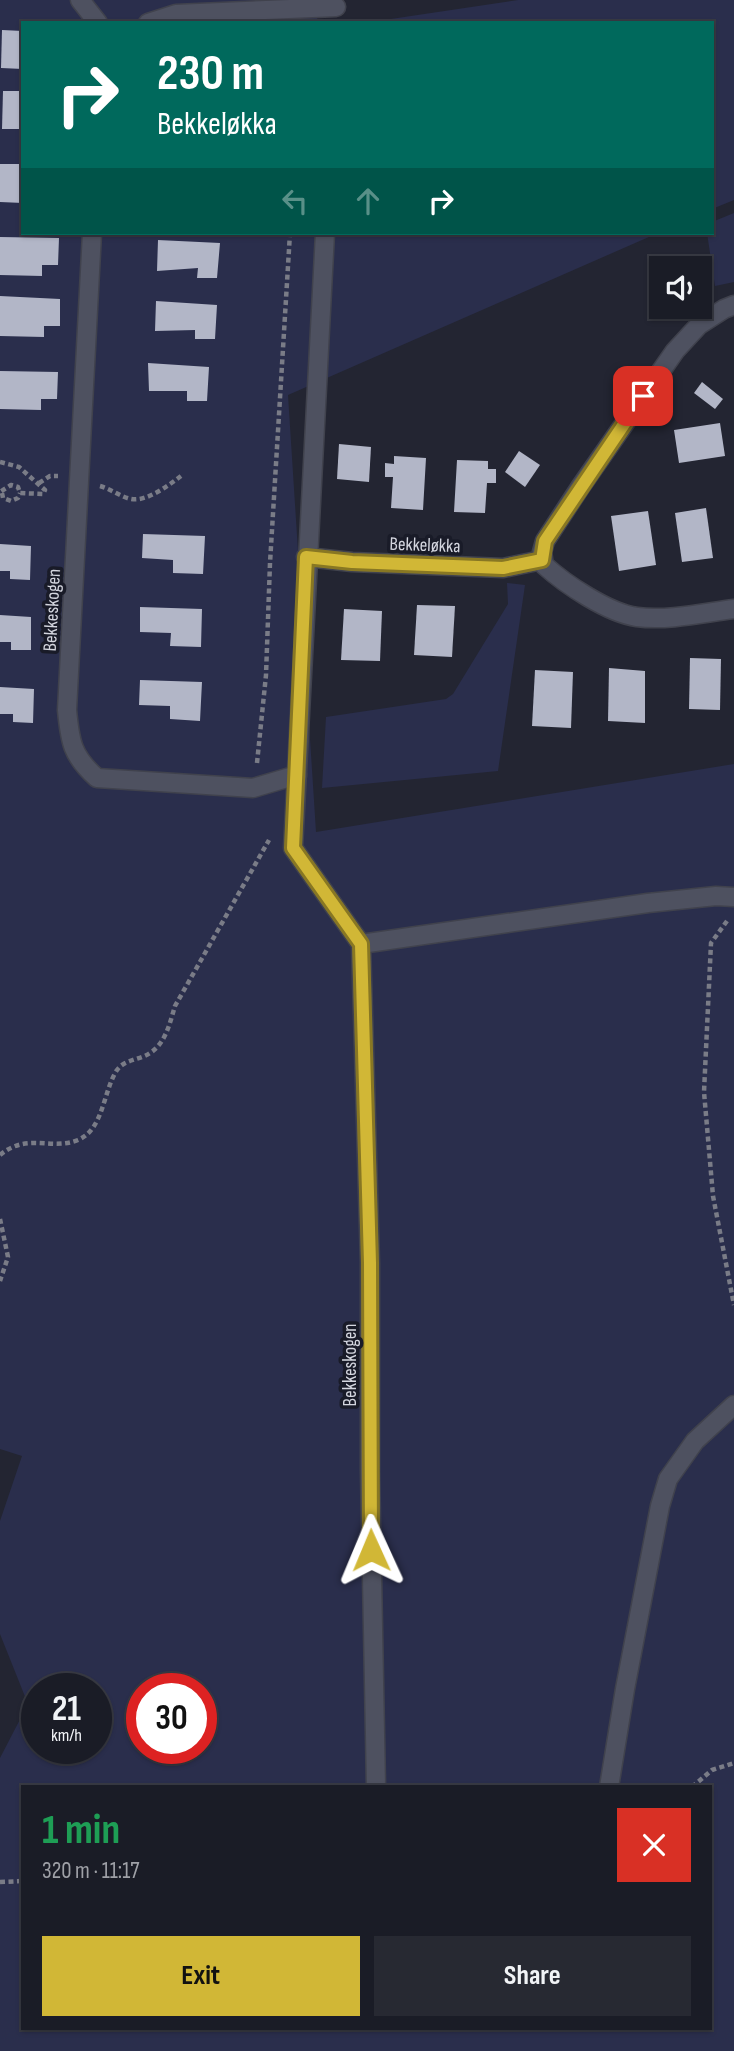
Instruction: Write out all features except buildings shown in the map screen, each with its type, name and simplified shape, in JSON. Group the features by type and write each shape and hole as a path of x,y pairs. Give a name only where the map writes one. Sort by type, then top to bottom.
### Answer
{"street":[{"path":"80,0 96,21"},
{"path":"154,21 200,7 336,10"},
{"name":"Bekkeskogen","path":"92,235 66,710 70,744 82,765 97,778 253,788 297,775"},
{"path":"325,235 306,557 293,848 361,944 648,903 716,896 734,897"},
{"path":"734,305 698,325 675,351 545,541 542,560 558,578 625,615 647,618 734,609"},
{"name":"Bekkeløkka","path":"306,557 352,562 503,568 542,560"},
{"name":"Bekkeskogen","path":"361,944 370,1263 370,1471 376,1785"},
{"path":"610,1785 625,1689 660,1507 668,1479 695,1441 734,1405"}],"path":[{"path":"253,788 266,675 267,615 290,235"},
{"path":"0,462 19,467 45,490 43,494 20,493"},
{"path":"39,483 50,476 61,476 108,488 129,499 137,499 159,490 181,476"},
{"path":"10,485 18,487 20,493 18,498 11,501 3,498 1,493 10,485"},
{"path":"0,1155 22,1142 76,1141 88,1134 99,1118 118,1069 127,1061 150,1053 167,1032 175,1006 270,838 293,840"},
{"path":"734,912 711,943 704,1092 713,1196 734,1304"},
{"path":"0,1219 8,1257 0,1281"},
{"path":"694,1785 712,1770 734,1763"},
{"path":"0,1882 21,1881"}],"shaded area":[{"path":"0,0 318,0 317,21 21,21 21,235 653,235 288,395 316,832 734,764 734,2051 0,2051 0,1758 21,1718 21,1764 112,1764 112,1673 21,1673 21,1686 0,1634 0,1521 22,1456 0,1449"},
{"path":"518,0 734,0 734,200 714,208 714,21 377,21"},
{"path":"734,213 734,282 715,286 707,235 714,235 714,221"},
{"path":"507,583 525,585 498,771 322,788 326,717 446,699 453,694 508,604"}],"route":[{"path":"371,1550 370,1263 361,944 293,848 306,557 352,562 503,568 542,560 545,541 643,396"}]}
